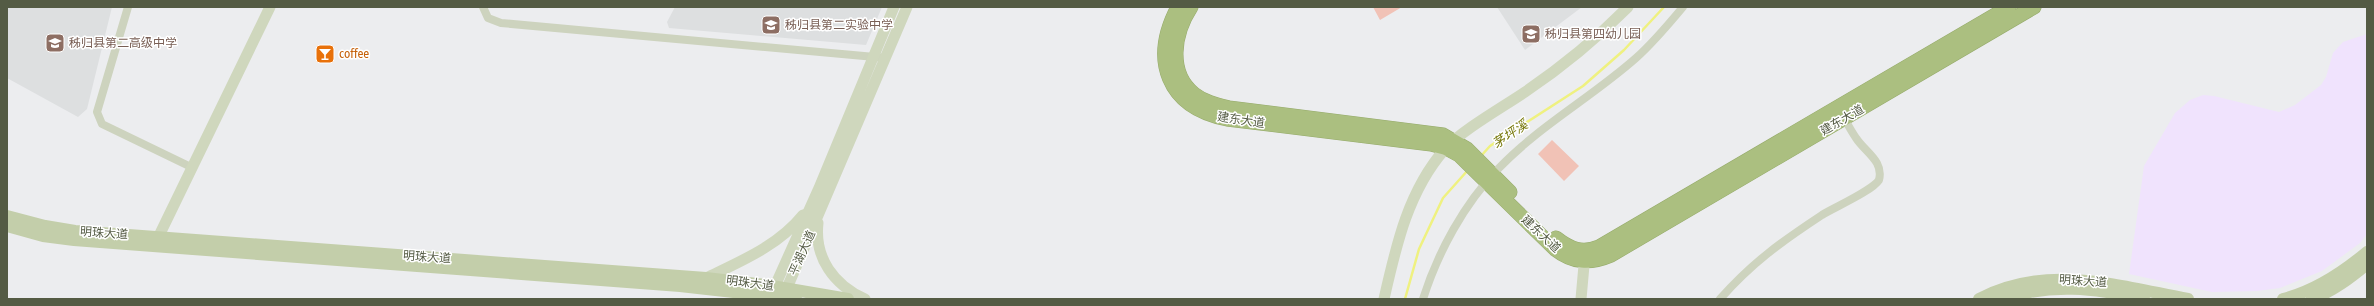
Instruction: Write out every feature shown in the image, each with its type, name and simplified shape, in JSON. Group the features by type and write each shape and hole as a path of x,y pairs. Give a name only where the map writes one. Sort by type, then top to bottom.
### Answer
{"highway":[{"name":"建东大道","path":"1178,7 1166,40 1166,68 1177,93 1187,103 1200,111 1227,119 1456,148"},
{"name":"建东大道","path":"1191,7 1184,19 1177,41 1177,65 1186,86 1195,95 1206,101 1229,108 1433,132 1456,148 1561,242 1585,256 1842,112 2034,7"},
{"name":"建东大道","path":"1842,112 2009,7"}],"main road":[{"path":"156,241 270,7"},
{"name":"平湖大道","path":"824,191 874,56 894,7"},
{"name":"平湖大道","path":"780,290 908,7"},
{"path":"1384,299 1400,234 1410,207 1423,180 1456,148 1563,65 1628,7"},
{"path":"706,278 758,252 779,238 798,221 824,191"},
{"path":"824,191 817,238 821,255 835,279 850,291 866,299"},
{"name":"明珠大道","path":"7,216 52,228 156,241 663,284 780,290 796,299"},
{"name":"明珠大道","path":"7,226 59,238 156,241 706,278 848,299"},
{"path":"2283,299 2320,285 2344,271 2367,252"},
{"path":"1581,299 1585,256"},
{"path":"2312,299 2325,294 2350,278 2367,264"},
{"name":"明珠大道","path":"1979,299 2012,286 2039,280 2066,279 2121,285 2188,299"},
{"name":"明珠大道","path":"2002,299 2040,290 2065,288 2105,291 2144,299"}],"street":[{"path":"128,7 97,112 102,124 192,167"},
{"path":"483,7 488,18 501,23 886,58"},
{"path":"1423,299 1439,257 1486,175 1637,58 1683,7"},
{"path":"1720,299 1748,269 1774,246 1873,186 1880,180 1880,173 1875,158 1862,146 1842,112"}],"shaded area":[{"name":"秭归县第二高级中学","path":"7,7 112,7 87,109 78,117 7,78"},
{"name":"秭归县第二实验中学","path":"675,7 882,7 866,45 669,28 667,22"},
{"path":"1373,7 1402,7 1380,20"},
{"name":"秭归县第四幼儿园","path":"1497,7 1582,7 1525,50"},
{"path":"2367,34 2367,234 2360,243 2322,271 2280,288 2257,291 2212,292 2129,274 2144,166 2175,113 2190,100 2203,95 2214,96 2279,112 2295,105 2321,85 2326,77 2333,53 2343,42"},
{"path":"1552,140 1579,166 1564,181 1538,154"}],"waterway":[{"name":"茅坪溪","path":"1481,156 1490,146 1583,86 1624,50 1664,7"},
{"name":"茅坪溪","path":"1405,299 1419,249 1443,198 1468,170"}],"place":[{"name":"秭归县第二实验中学","path":"771,25"},
{"name":"秭归县第四幼儿园","path":"1531,34"},
{"name":"秭归县第二高级中学","path":"55,43"},
{"name":"coffee","path":"325,54"}]}
